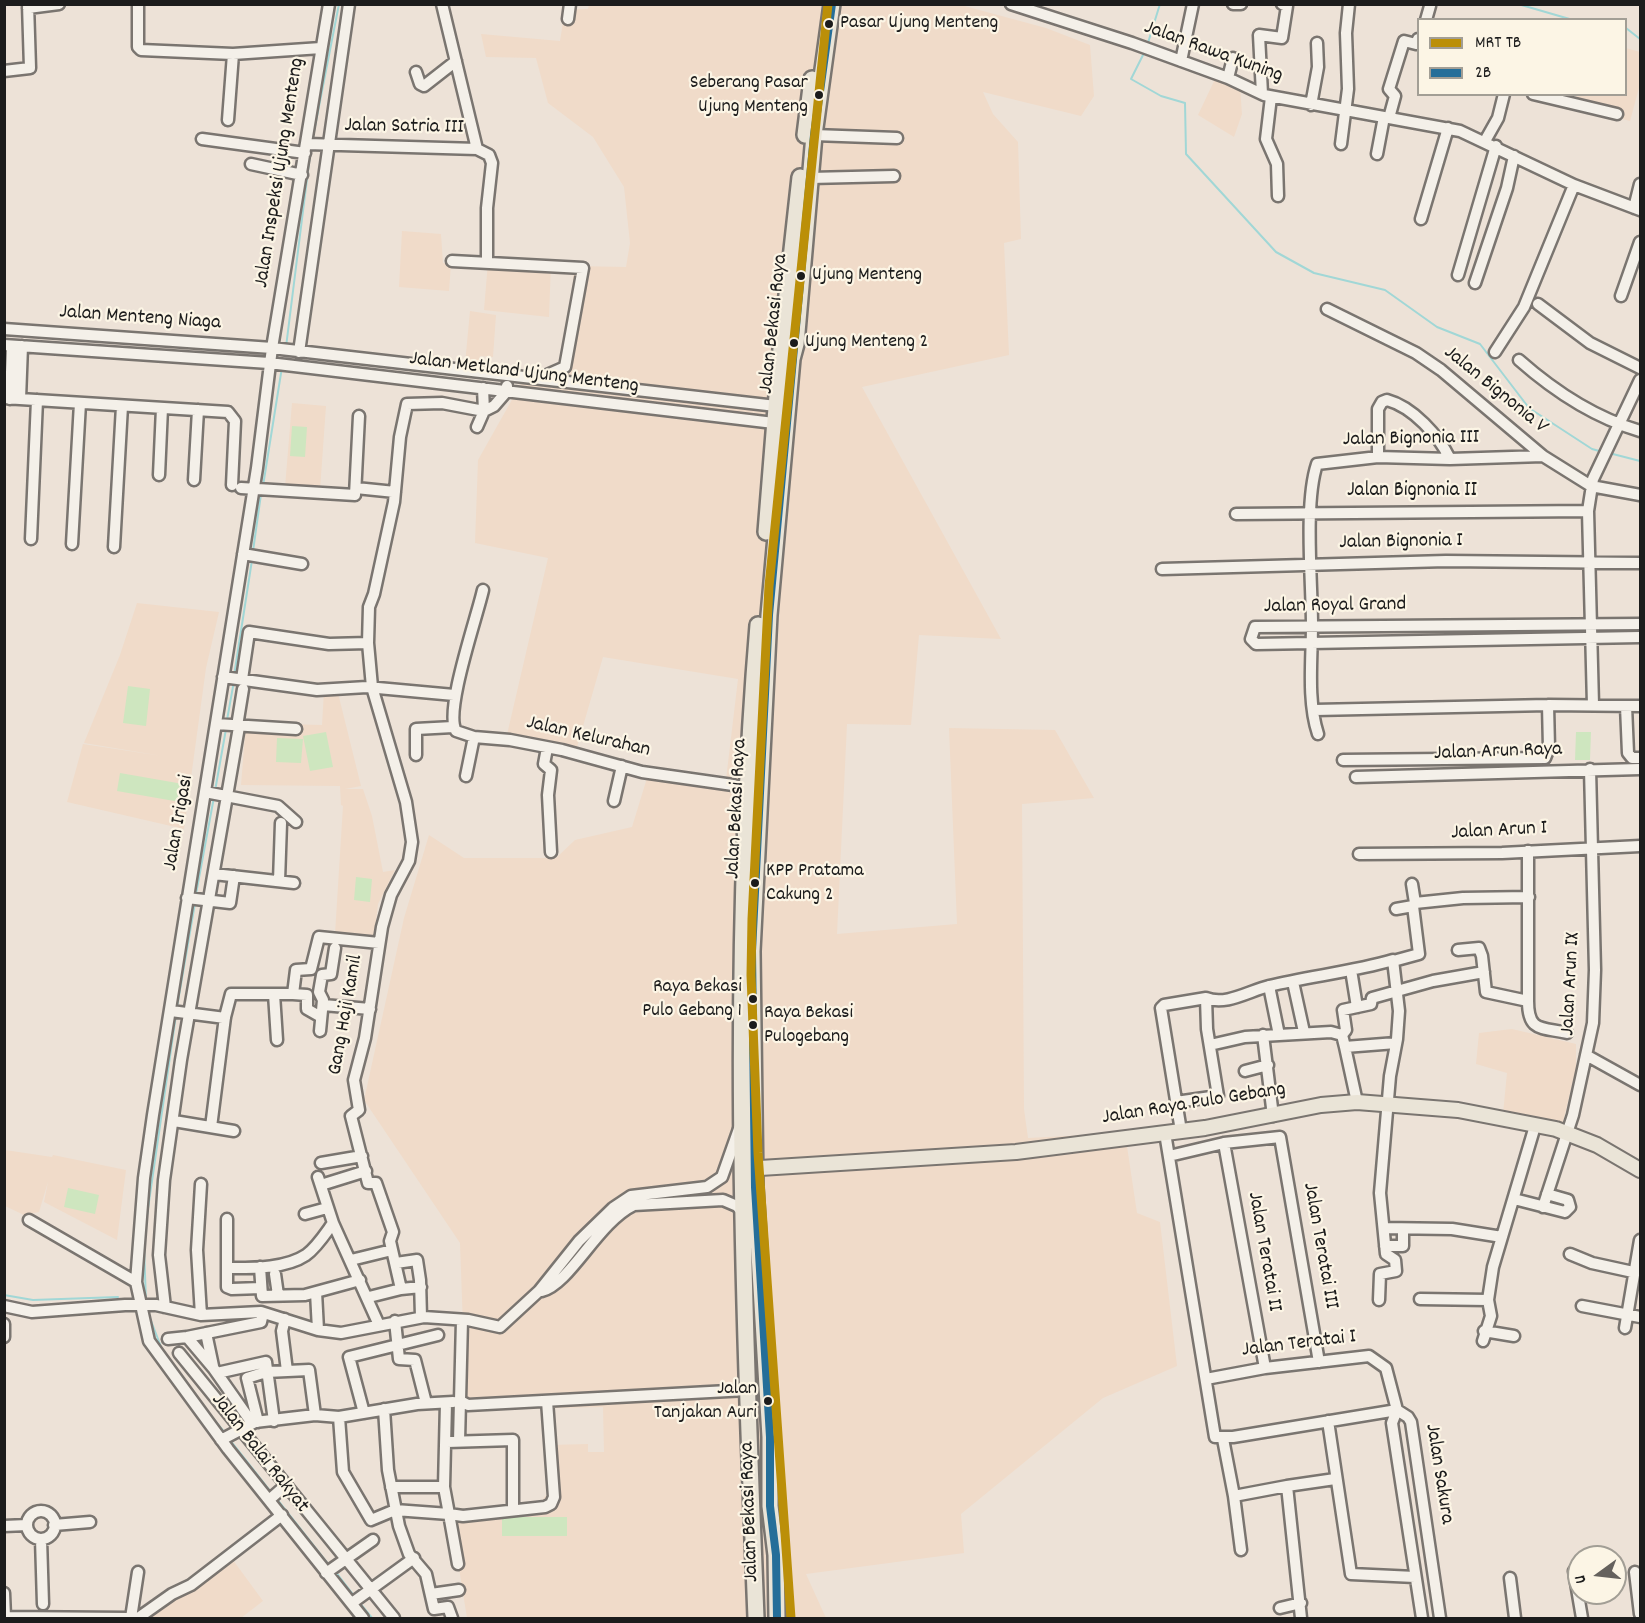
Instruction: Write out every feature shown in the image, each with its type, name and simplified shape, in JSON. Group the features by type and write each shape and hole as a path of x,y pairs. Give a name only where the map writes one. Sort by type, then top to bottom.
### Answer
{"highway":[{"name":"Jalan Bekasi Raya","path":"777,1618 776,1555 770,1506 770,1437 748,1168 741,1123 747,951 768,638 774,423 822,4"},
{"name":"Jalan Bekasi Raya","path":"756,1618 743,1214 748,1168 748,791 771,532 792,359 796,344 814,135 832,4"},
{"path":"745,1300 752,1348 759,1442 764,1618"}],"main road":[{"name":"Jalan Raya Pulo Gebang","path":"748,1168 961,1157 1181,1131 1273,1116 1322,1105 1357,1102 1458,1110 1566,1132 1598,1145 1641,1170"}],"street":[{"path":"4,71 30,68 28,6 59,4"},
{"path":"138,4 139,49 233,54 321,48"},
{"name":"Jalan Inspeksi Ujung Menteng","path":"273,348 302,175 316,147 321,48 328,4"},
{"path":"297,352 316,147 349,4"},
{"path":"442,4 477,149"},
{"path":"568,19 570,4"},
{"name":"Jalan Rawa Kuning","path":"1011,4 1032,7 1132,43 1228,78 1266,96 1346,112 1448,128 1485,141 1574,185 1637,209"},
{"path":"1181,61 1193,4"},
{"path":"1233,4 1241,4"},
{"path":"1278,196 1277,164 1266,139 1266,96 1259,35 1282,38 1287,6 1282,4"},
{"path":"1341,144 1346,112 1346,22 1349,4"},
{"path":"1377,154 1395,96 1389,90 1404,41 1417,42"},
{"path":"1311,105 1318,67 1317,43"},
{"path":"228,120 233,54"},
{"path":"1228,78 1233,58"},
{"path":"416,72 420,84 424,86 456,61"},
{"path":"1485,141 1498,118 1504,96"},
{"path":"1553,96 1617,114"},
{"path":"1421,219 1448,128"},
{"path":"814,135 897,138"},
{"name":"Jalan Satria III","path":"202,139 316,147 477,149 489,155 492,163 487,208 487,261"},
{"path":"1458,275 1496,146"},
{"path":"1475,283 1507,188 1514,156"},
{"path":"251,164 302,175"},
{"path":"810,178 894,176"},
{"path":"1637,209 1641,184"},
{"path":"1496,352 1529,297 1574,185"},
{"path":"1621,296 1641,242"},
{"path":"452,261 487,261 583,268 565,367 537,379"},
{"path":"1538,304 1590,343 1641,368"},
{"name":"Jalan Bignonia V","path":"1327,309 1416,353 1449,377 1543,456 1591,486 1641,495"},
{"name":"Jalan Menteng Niaga","path":"4,329 273,348"},
{"path":"13,346 12,399 228,412 236,422 236,487 355,495 359,416"},
{"name":"Jalan Menteng Niaga","path":"13,346 270,363"},
{"name":"Jalan Metland Ujung Menteng","path":"273,348 776,406"},
{"name":"Jalan Irigasi","path":"141,1305 136,1282 160,1081 181,1012 190,899 219,725 235,680 247,554 261,489 273,348"},
{"path":"1519,360 1545,382 1620,424 1641,431"},
{"name":"Jalan Metland Ujung Menteng","path":"270,363 774,423"},
{"path":"484,411 494,406 507,391 506,376"},
{"path":"1593,705 1593,624 1588,511 1591,486 1641,380"},
{"path":"477,427 484,411 483,388"},
{"path":"31,539 37,400"},
{"path":"1378,457 1378,410 1382,402 1387,400 1429,428 1443,444 1450,459"},
{"path":"72,544 80,403"},
{"name":"Gang Haji Kamil","path":"401,1289 390,1238 393,1232 376,1183 369,1183 351,1116 359,1110 353,1085 370,1009 386,909 409,861 412,842 406,802 372,687 368,643 369,607 374,594 395,492 400,437 408,403 442,403 484,411"},
{"path":"114,547 122,406"},
{"path":"159,475 162,408"},
{"path":"194,480 198,410"},
{"name":"Jalan Bignonia III","path":"1318,734 1312,644 1311,564 1312,512 1317,464 1378,457 1450,459 1543,456"},
{"path":"356,488 395,492"},
{"name":"Jalan Bignonia II","path":"1236,514 1588,511"},
{"path":"247,554 302,564"},
{"name":"Jalan Bignonia I","path":"1162,569 1446,561 1641,563"},
{"path":"416,755 416,729 453,727 454,695 483,590"},
{"name":"Jalan Royal Grand","path":"1641,624 1255,627 1251,639 1256,644 1312,644 1641,637"},
{"path":"161,1306 159,1255 162,1194 174,1121 181,1012 214,874 237,726 235,680 249,632 329,644 368,643"},
{"path":"235,680 317,690 372,687 454,695"},
{"path":"1342,760 1545,758 1549,748 1548,705"},
{"path":"1315,710 1548,705 1641,706"},
{"path":"1626,706 1628,753 1632,758 1641,758"},
{"path":"219,725 296,729"},
{"name":"Jalan Kelurahan","path":"453,727 459,733 474,737 510,740 642,772 733,785 748,791"},
{"path":"466,776 474,737"},
{"path":"547,748 544,764 551,770 548,795 551,852"},
{"path":"615,801 622,766"},
{"name":"Jalan Arun Raya","path":"1356,777 1641,769"},
{"name":"Jalan Arun IX","path":"1543,1208 1573,1115 1593,1023 1595,993 1590,770"},
{"path":"208,792 278,806 296,822"},
{"path":"279,881 282,824"},
{"name":"Jalan Arun I","path":"1359,854 1409,855 1641,846"},
{"path":"1528,851 1528,1001 1532,1024 1567,1033"},
{"path":"214,874 294,883"},
{"path":"190,899 230,903 234,876"},
{"path":"1397,960 1419,954 1412,884"},
{"path":"1396,909 1414,905 1529,897"},
{"path":"293,994 296,970 311,969 318,938 380,943"},
{"path":"320,1031 323,998 319,992 322,975 331,974 335,948"},
{"path":"1458,950 1479,948 1485,972 1486,992 1528,1001"},
{"path":"1181,1131 1161,1008 1164,1005 1206,999 1225,1000 1269,986 1393,960 1399,993 1380,1194 1385,1246 1387,1255 1395,1260 1396,1271 1380,1274 1379,1300"},
{"path":"1351,970 1357,1006"},
{"path":"1342,1035 1346,1030 1343,1010 1371,1004 1372,999 1399,993 1433,981 1485,972"},
{"path":"1293,982 1304,1032"},
{"path":"1269,986 1279,1035"},
{"path":"211,1127 225,1018 231,994 307,995 307,1009 321,1017"},
{"path":"274,994 277,1040"},
{"path":"1176,1102 1218,1096 1206,999"},
{"path":"323,1005 370,1009"},
{"path":"181,1012 225,1018"},
{"path":"1210,1045 1263,1035 1331,1032 1342,1035"},
{"path":"1263,1035 1273,1116"},
{"path":"1342,1035 1357,1102"},
{"path":"1345,1047 1396,1043"},
{"path":"1586,1055 1641,1084"},
{"path":"1245,1071 1268,1065"},
{"path":"160,1081 177,1084"},
{"path":"174,1121 234,1131"},
{"path":"4,1306 32,1312 141,1305 161,1306 201,1315 263,1313 318,1330 347,1333 421,1317 462,1320 494,1327 504,1326 540,1291 561,1281 600,1232 632,1200 707,1187 716,1183 722,1177 741,1123"},
{"path":"1514,1336 1484,1336 1491,1316 1488,1300 1502,1237 1535,1126"},
{"path":"1164,1133 1206,1379 1234,1497 1241,1551"},
{"name":"Jalan Teratai III","path":"1224,1143 1280,1137 1319,1362"},
{"path":"1169,1156 1224,1143"},
{"name":"Jalan Teratai II","path":"1224,1143 1265,1368"},
{"path":"321,1163 362,1156"},
{"path":"149,1162 166,1164"},
{"path":"366,1171 319,1181 333,1223 369,1297 379,1325"},
{"path":"201,1184 198,1269 201,1315"},
{"path":"1514,1199 1564,1212 1570,1207 1568,1200 1547,1194"},
{"path":"632,1200 649,1202 723,1200 737,1206 743,1214"},
{"path":"305,1214 327,1208"},
{"path":"227,1219 229,1288 261,1288"},
{"path":"29,1220 136,1282"},
{"path":"228,1268 260,1267 304,1257 333,1223"},
{"path":"1384,1228 1451,1228 1502,1237"},
{"path":"1385,1246 1403,1246 1403,1228"},
{"path":"1625,1328 1633,1272 1641,1240"},
{"path":"351,1260 392,1250"},
{"path":"1570,1254 1592,1263 1633,1272"},
{"path":"396,1263 417,1260 421,1287 421,1317"},
{"path":"260,1267 262,1296 316,1292 360,1280"},
{"path":"275,1274 278,1295"},
{"path":"369,1297 401,1289 421,1287"},
{"path":"316,1292 318,1330"},
{"path":"1420,1299 1488,1300"},
{"name":"Jalan Balai Rakyat","path":"141,1305 149,1341 197,1391 230,1434 282,1515 354,1601 363,1618"},
{"path":"1582,1306 1641,1317"},
{"path":"168,1338 187,1337 261,1322 263,1313"},
{"path":"285,1319 282,1331 287,1371"},
{"path":"459,1441 459,1400 462,1396 462,1320"},
{"path":"395,1321 399,1359 415,1360 426,1403"},
{"path":"4,1324 4,1337"},
{"path":"206,1333 215,1371"},
{"path":"364,1413 349,1357 438,1335"},
{"path":"187,1337 255,1422"},
{"path":"178,1353 197,1391 230,1434 285,1486 345,1559 368,1591 394,1618"},
{"name":"Jalan Teratai I","path":"1206,1379 1265,1368 1369,1356 1386,1368 1397,1410"},
{"path":"215,1371 264,1362 274,1421"},
{"path":"255,1422 247,1378 266,1372 306,1369 310,1372 315,1415"},
{"path":"230,1434 255,1422 315,1415 339,1417 459,1400 468,1405 747,1390"},
{"path":"339,1417 341,1464 351,1490 364,1505 371,1520 395,1510 463,1516 544,1508 551,1504 554,1497 547,1401"},
{"path":"446,1403 447,1442 444,1487 458,1564"},
{"path":"384,1410 384,1430 391,1487 402,1537 414,1558 424,1569 434,1609 448,1607 452,1618"},
{"path":"1219,1438 1397,1410"},
{"name":"Jalan Sakura","path":"1422,1618 1392,1423 1397,1410 1408,1417 1411,1422 1440,1618"},
{"path":"1328,1421 1351,1574 1354,1576 1415,1577"},
{"path":"447,1442 513,1440 513,1510"},
{"path":"1234,1497 1335,1479"},
{"path":"271,1498 285,1486"},
{"path":"1287,1486 1301,1618"},
{"path":"391,1487 444,1487"},
{"path":"40,1511 50,1515 54,1525 51,1535 41,1539 31,1535 27,1525 30,1515 40,1511"},
{"path":"138,1618 172,1594 191,1585 282,1515"},
{"path":"54,1525 90,1522"},
{"path":"4,1526 27,1525"},
{"path":"41,1539 43,1604"},
{"path":"329,1571 373,1540"},
{"path":"354,1601 414,1558"},
{"path":"4,1593 5,1617 130,1618 138,1572"},
{"path":"1635,1572 1641,1614"},
{"path":"1510,1578 1515,1618"},
{"path":"431,1594 459,1590"},
{"path":"1280,1608 1301,1603"}],"shaded area":[{"path":"957,4 1046,28 1090,45 1094,96 1081,116 983,92 993,114 1018,142 1021,239 1004,243 1009,355 862,387 1001,639 919,635 911,725 847,724 837,934 957,924 949,728 1055,730 1094,798 1022,804 1024,1109 1028,1138 1125,1133 1137,1213 1160,1222 1177,1366 1103,1398 961,1514 964,1553 806,1574 826,1618 467,1618 452,1524 543,1510 543,1499 549,1492 550,1445 588,1444 588,1452 604,1452 603,1407 466,1410 460,1243 364,1100 404,918 429,835 464,858 556,858 575,840 632,827 647,778 725,788 738,679 603,657 575,754 506,739 548,558 475,543 478,460 527,373 566,376 573,323 570,321 574,266 626,267 630,243 624,187 593,137 548,103 536,58 486,57 481,34 560,41 565,10 588,9 589,5"},
{"path":"1627,48 1640,52 1640,84 1630,121 1574,106 1577,96 1627,96"},
{"path":"1216,77 1240,87 1242,114 1234,137 1198,115"},
{"path":"402,231 441,234 443,263 451,264 449,291 399,287"},
{"path":"488,262 551,264 549,317 484,310"},
{"path":"470,311 496,315 493,357 480,356 478,365 465,364"},
{"path":"292,403 326,406 320,490 285,487"},
{"path":"137,603 219,612 206,668 184,829 67,802 83,744 162,756 84,743 120,655"},
{"path":"337,689 361,786 345,789 363,789 372,816 383,872 395,870 378,904 374,937 335,934 343,806 341,805 340,786 241,785 246,723 322,725 324,691"},
{"path":"1512,1029 1576,1044 1576,1068 1562,1126 1503,1114 1507,1073 1476,1064 1479,1033"},
{"path":"5,1150 52,1157 53,1155 126,1170 117,1240 44,1202 48,1182 39,1212 24,1215 5,1206"},
{"path":"230,1556 263,1601 241,1618 145,1618"}],"green space":[{"path":"292,426 307,427 305,457 290,456"},
{"path":"128,686 150,689 146,726 123,723"},
{"path":"326,732 333,767 310,771 303,736"},
{"path":"1576,732 1591,732 1590,760 1575,760"},
{"path":"277,738 303,739 301,763 276,762"},
{"path":"120,773 183,784 180,802 117,791"},
{"path":"356,877 372,879 370,902 354,900"},
{"path":"68,1188 99,1195 95,1214 64,1207"},
{"path":"502,1517 567,1517 567,1536 502,1536"}],"waterway":[{"path":"312,142 339,4"},
{"path":"1147,46 1160,4"},
{"path":"1518,4 1566,18"},
{"path":"1627,29 1640,39"},
{"path":"1145,51 1131,79 1161,96 1185,103 1186,154 1276,252 1314,273 1385,290 1437,327 1480,344 1529,408 1592,449 1603,452"},
{"path":"286,347 311,147"},
{"path":"263,486 282,367"},
{"path":"1609,453 1640,461"},
{"path":"253,551 261,494"},
{"path":"234,676 252,560"},
{"path":"227,720 234,681"},
{"path":"215,791 226,729"},
{"path":"196,894 214,797"},
{"path":"177,1007 195,903"},
{"path":"145,1229 176,1015"},
{"path":"144,1247 146,1301"},
{"path":"4,1295 33,1300 118,1297"},
{"path":"148,1313 163,1352"},
{"path":"198,1400 225,1433"},
{"path":"230,1440 271,1492"},
{"path":"277,1499 329,1565"},
{"path":"335,1571 355,1597"},
{"path":"359,1602 372,1618"}],"metro line":[{"name":"TB","path":"791,1618 758,1153 751,975 752,919 769,586 828,4"}],"transit line":[{"name":"2B","path":"777,1618 776,1555 770,1506 770,1437 755,1187 752,951 769,615 814,135 832,4"}],"place":[{"name":"Pasar Ujung Menteng","path":"829,24"},
{"name":"Seberang Pasar Ujung Menteng","path":"819,95"},
{"name":"Ujung Menteng","path":"801,276"},
{"name":"Ujung Menteng 2","path":"794,343"},
{"name":"KPP Pratama Cakung 2","path":"755,883"},
{"name":"Raya Bekasi Pulo Gebang 1","path":"753,999"},
{"name":"Raya Bekasi Pulogebang","path":"753,1025"},
{"name":"Jalan Tanjakan Auri","path":"768,1401"}]}
